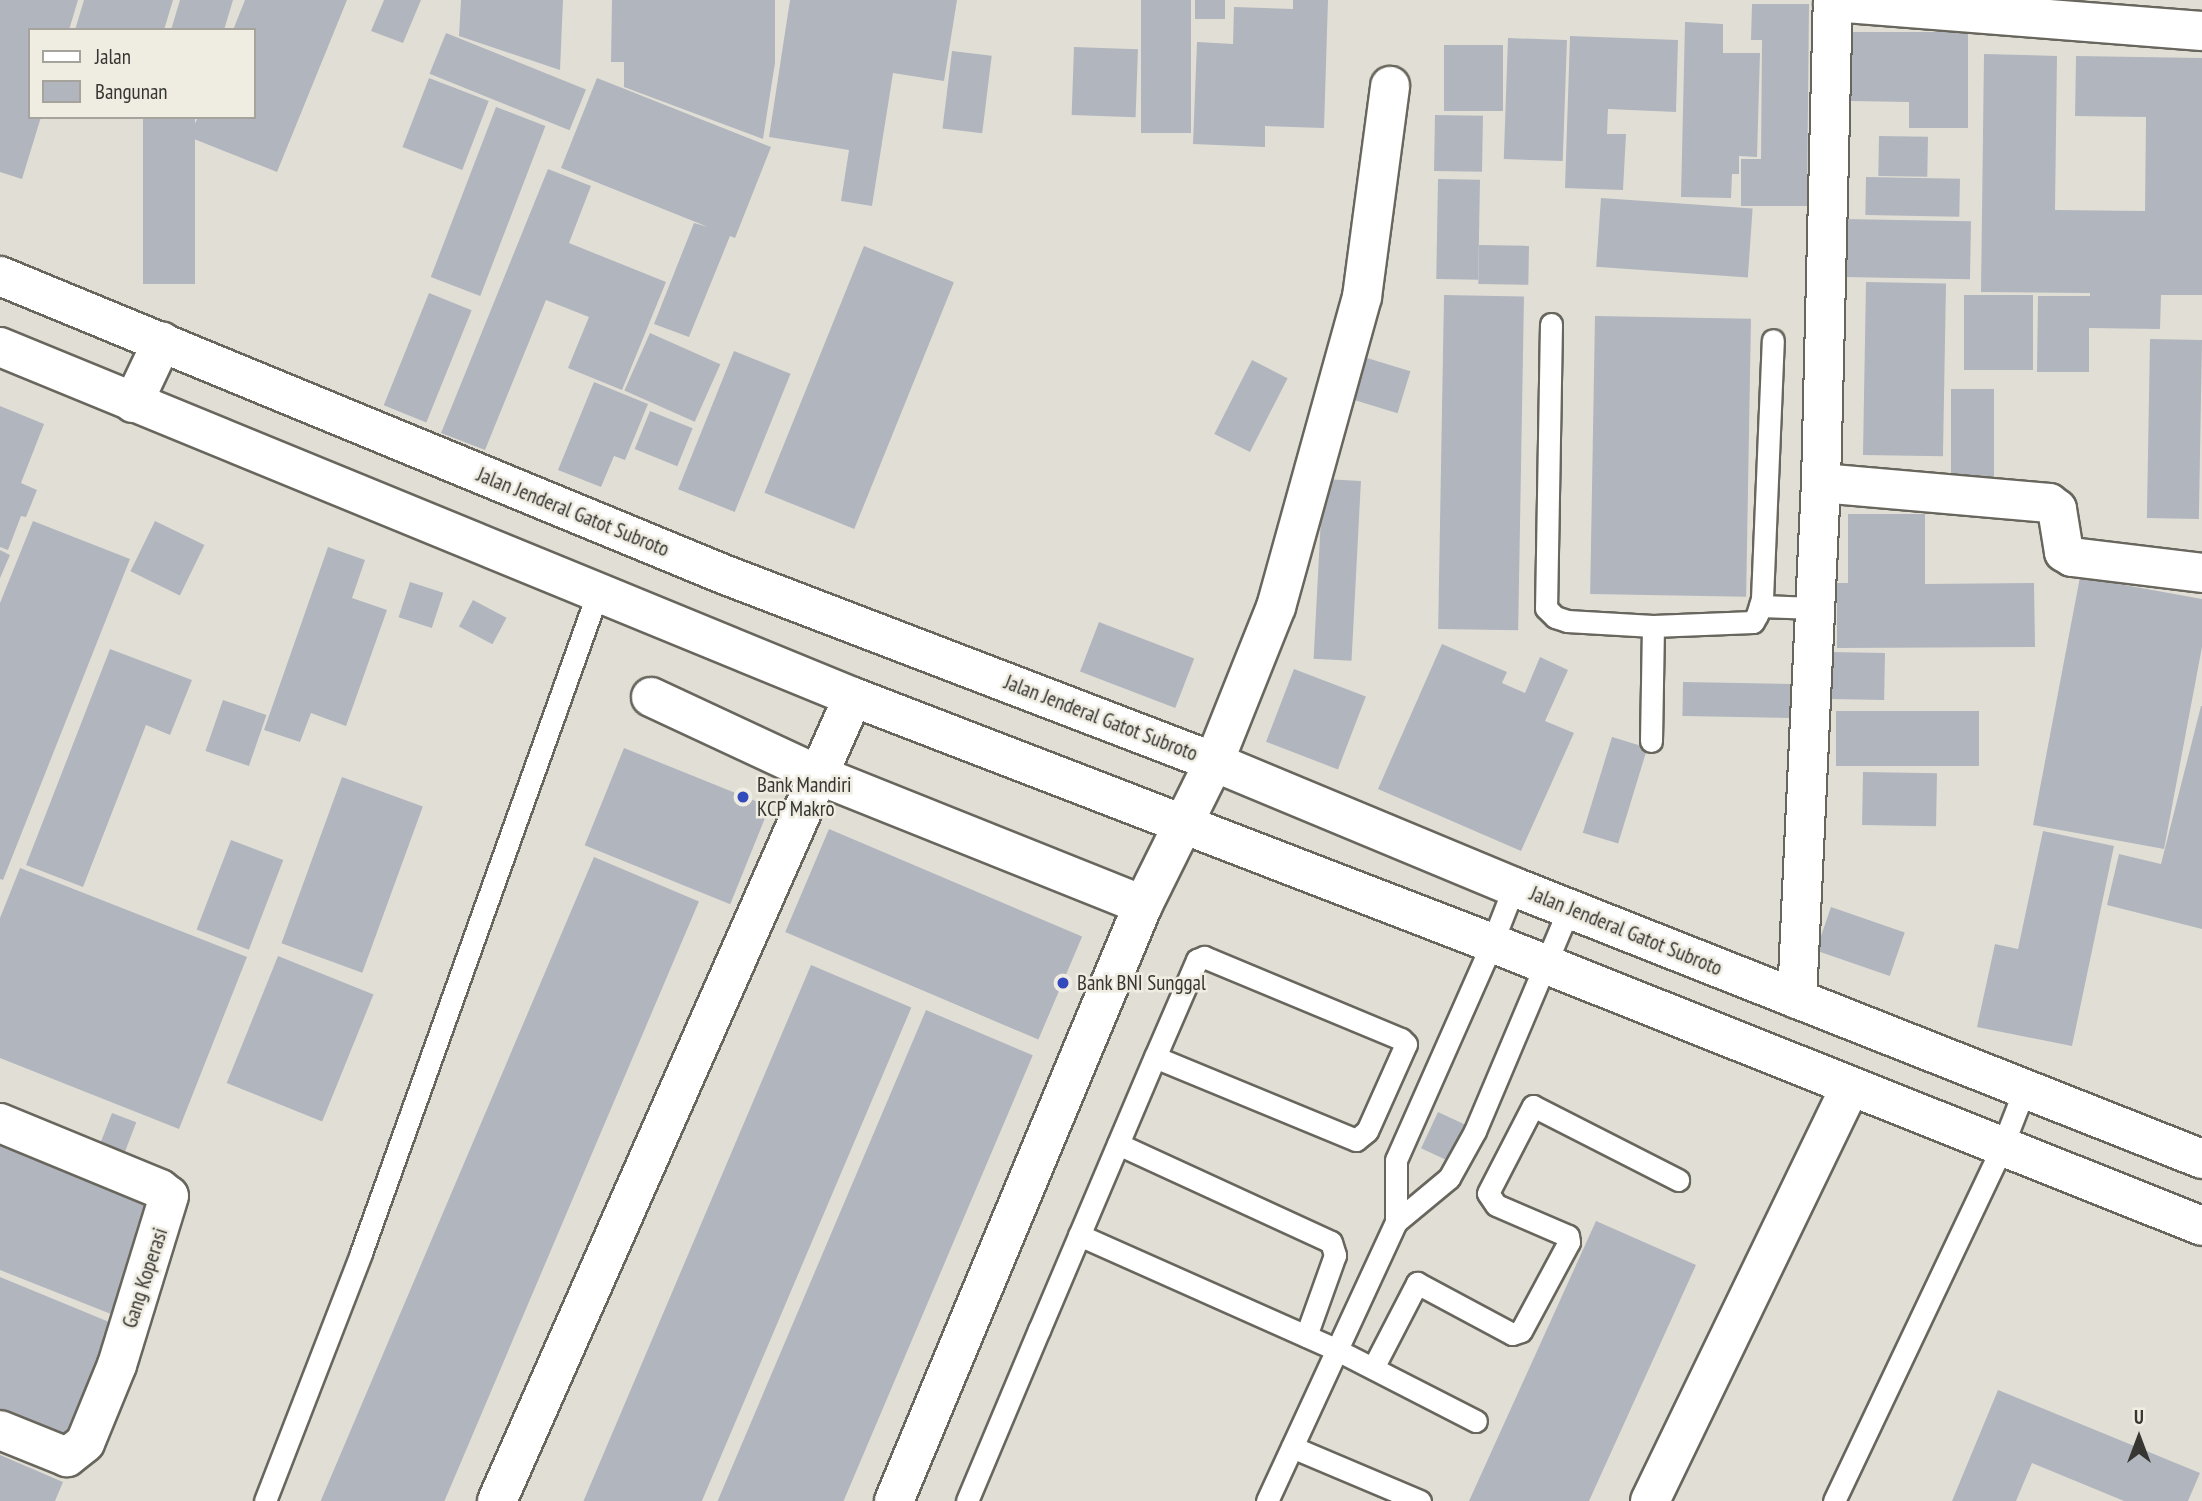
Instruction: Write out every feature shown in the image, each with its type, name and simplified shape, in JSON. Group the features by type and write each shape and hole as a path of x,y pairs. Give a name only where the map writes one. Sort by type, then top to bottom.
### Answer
{"main road":[{"path":"1797,999 1821,482 1833,1 2202,30"},
{"path":"894,1501 1143,905 1214,762 1276,607 1362,297 1390,86"},
{"name":"Jalan Jenderal Gatot Subroto","path":"0,276 723,574 1214,762 1514,887 2202,1159"},
{"path":"133,403 162,342"},
{"path":"0,348 853,697 1492,943 1850,1088 2202,1226"},
{"path":"1821,482 2049,503 2057,509 2064,552 2072,557 2202,573"},
{"path":"651,697 818,775 1143,905"},
{"path":"497,1501 853,697"},
{"path":"1650,1501 1850,1088"},
{"name":"Gang Koperasi","path":"0,1123 160,1189 169,1196 117,1366 85,1443 66,1457 0,1430"}],"lane":[{"path":"1551,324 1546,608 1555,617 1567,621 1653,626 1753,622 1760,606 1773,340"},
{"path":"265,1501 361,1253 598,592"},
{"path":"1760,606 1815,608"},
{"path":"1651,741 1653,626"},
{"path":"1267,1501 1396,1222 1396,1160 1514,887"},
{"path":"1396,1222 1449,1178 1475,1130 1569,908"},
{"path":"967,1501 1079,1235 1155,1057 1199,957 1401,1039 1406,1044 1367,1130 1356,1140 1155,1057"},
{"path":"1834,1501 2002,1147 2025,1088"},
{"path":"1373,1368 1417,1283 1512,1334 1521,1331 1569,1242 1568,1236 1496,1205 1488,1194 1532,1106 1678,1180"},
{"path":"1118,1144 1331,1242 1335,1255 1306,1336"},
{"path":"1079,1235 1337,1350 1476,1421"},
{"path":"1292,1447 1420,1501"}],"building":[{"path":"0,0 78,0 70,28 28,28 28,119 40,119 22,179 0,172"},
{"path":"84,0 173,0 165,28 76,28"},
{"path":"180,0 233,0 225,28 172,28"},
{"path":"245,0 347,0 277,172 189,137 197,119 256,119 256,28 234,28"},
{"path":"384,0 421,0 403,43 371,31"},
{"path":"461,0 563,0 560,70 459,36"},
{"path":"612,0 775,0 775,63 763,139 624,87 624,62 611,62"},
{"path":"790,0 957,0 944,81 893,73 872,206 841,201 849,150 769,137"},
{"path":"1141,0 1191,0 1191,133 1141,133"},
{"path":"1195,0 1225,0 1225,19 1195,19"},
{"path":"1293,0 1328,0 1324,128 1265,126 1265,147 1193,144 1197,42 1233,44 1234,7 1293,9"},
{"path":"1752,4 1809,4 1807,206 1741,206 1741,159 1761,159 1762,40 1751,40"},
{"path":"1685,22 1723,24 1723,53 1760,53 1757,157 1739,156 1739,174 1732,174 1731,198 1681,197"},
{"path":"1850,32 1968,32 1968,128 1909,128 1909,102 1850,101"},
{"path":"446,33 586,90 570,130 430,74"},
{"path":"1570,36 1678,40 1676,112 1608,109 1607,134 1626,134 1623,190 1565,188"},
{"path":"1508,38 1567,40 1563,161 1504,159"},
{"path":"1444,45 1503,45 1503,111 1444,111"},
{"path":"1074,47 1138,49 1136,117 1072,115"},
{"path":"952,51 992,56 982,133 942,128"},
{"path":"1984,54 2057,56 2055,210 2145,211 2146,117 2075,116 2076,56 2202,58 2202,295 2161,295 2160,329 2089,328 2089,372 2037,372 2038,296 2090,296 2090,293 1981,292"},
{"path":"429,78 489,101 462,170 402,147"},
{"path":"597,78 771,147 735,238 730,236 689,337 654,324 694,223 708,227 561,168"},
{"path":"496,107 545,126 480,296 431,277"},
{"path":"1435,115 1483,116 1482,172 1434,171"},
{"path":"143,119 195,119 195,284 143,284"},
{"path":"1879,136 1928,137 1927,177 1878,176"},
{"path":"548,169 591,186 569,243 666,282 622,390 568,368 589,317 546,300 485,450 441,433"},
{"path":"1866,177 1960,179 1959,217 1865,215"},
{"path":"1438,179 1480,180 1478,280 1436,279"},
{"path":"1601,198 1753,209 1748,277 1596,267"},
{"path":"1843,219 1971,221 1970,279 1842,277"},
{"path":"1479,245 1529,246 1528,285 1478,284"},
{"path":"864,246 954,282 854,529 764,493"},
{"path":"1866,282 1946,283 1943,456 1863,455"},
{"path":"429,293 472,310 426,422 384,405"},
{"path":"1444,295 1524,296 1518,630 1438,629"},
{"path":"1964,295 2033,295 2033,370 1964,370"},
{"path":"1595,316 1751,319 1746,597 1590,594"},
{"path":"650,333 720,364 695,422 624,391"},
{"path":"2150,339 2202,340 2199,519 2147,518"},
{"path":"734,351 791,374 735,512 678,489"},
{"path":"1354,354 1410,371 1398,413 1341,396"},
{"path":"1252,360 1288,378 1250,452 1214,434"},
{"path":"594,382 648,404 625,460 614,456 601,487 558,470"},
{"path":"1951,389 1994,389 1994,478 1951,478"},
{"path":"0,406 44,424 21,483 37,490 26,517 21,516 8,550 0,547"},
{"path":"650,411 693,428 677,466 635,449"},
{"path":"1323,479 1361,481 1352,661 1314,659"},
{"path":"1848,514 1925,514 1925,584 2034,583 2035,647 1837,648 1837,583 1848,583"},
{"path":"33,521 130,559 3,880 0,879 0,603"},
{"path":"155,521 204,545 180,595 130,571"},
{"path":"328,547 365,560 352,598 387,610 346,726 311,713 300,742 264,730"},
{"path":"0,550 10,555 0,578"},
{"path":"2080,577 2202,599 2202,647 2164,849 2033,825"},
{"path":"410,582 443,593 432,628 399,617"},
{"path":"473,600 507,618 492,644 459,626"},
{"path":"1099,622 1194,659 1175,708 1080,671"},
{"path":"1442,644 1507,672 1502,683 1525,693 1540,657 1568,670 1545,721 1574,733 1521,851 1378,789"},
{"path":"110,649 192,680 170,735 146,725 83,887 26,865"},
{"path":"1830,652 1885,653 1884,700 1829,699"},
{"path":"1294,669 1366,697 1338,769 1266,742"},
{"path":"1683,682 1791,684 1790,718 1682,716"},
{"path":"223,700 266,715 249,766 205,751"},
{"path":"2201,706 2202,929 2107,905 2119,854 2161,864"},
{"path":"1836,711 1979,711 1979,766 1836,766"},
{"path":"1612,737 1647,748 1618,843 1583,833"},
{"path":"624,748 770,807 730,904 585,845"},
{"path":"1863,772 1937,773 1936,826 1862,825"},
{"path":"342,777 423,806 362,973 281,943"},
{"path":"829,829 1082,936 1038,1040 785,932"},
{"path":"2043,831 2114,846 2072,1046 1977,1027 1995,944 2018,949"},
{"path":"231,840 283,860 249,950 197,930"},
{"path":"594,857 699,902 444,1501 321,1501"},
{"path":"20,868 247,957 179,1129 0,1058 0,918"},
{"path":"1831,907 1905,932 1890,976 1816,950"},
{"path":"278,956 373,995 322,1122 227,1083"},
{"path":"811,965 911,1008 702,1501 583,1501"},
{"path":"926,1010 1033,1055 844,1501 718,1501"},
{"path":"1438,1112 1470,1127 1453,1163 1421,1148"},
{"path":"112,1113 136,1122 122,1160 98,1150"},
{"path":"0,1137 162,1202 116,1316 0,1270"},
{"path":"1596,1221 1696,1265 1589,1501 1469,1501"},
{"path":"0,1277 114,1324 67,1437 0,1410"},
{"path":"1998,1390 2200,1473 2188,1501 2124,1501 2032,1463 2016,1501 1952,1501"},
{"path":"0,1455 63,1482 55,1501 0,1501"}],"place":[{"name":"Bank Mandiri KCP Makro","path":"743,797"},
{"name":"Bank BNI Sunggal","path":"1063,983"}]}
